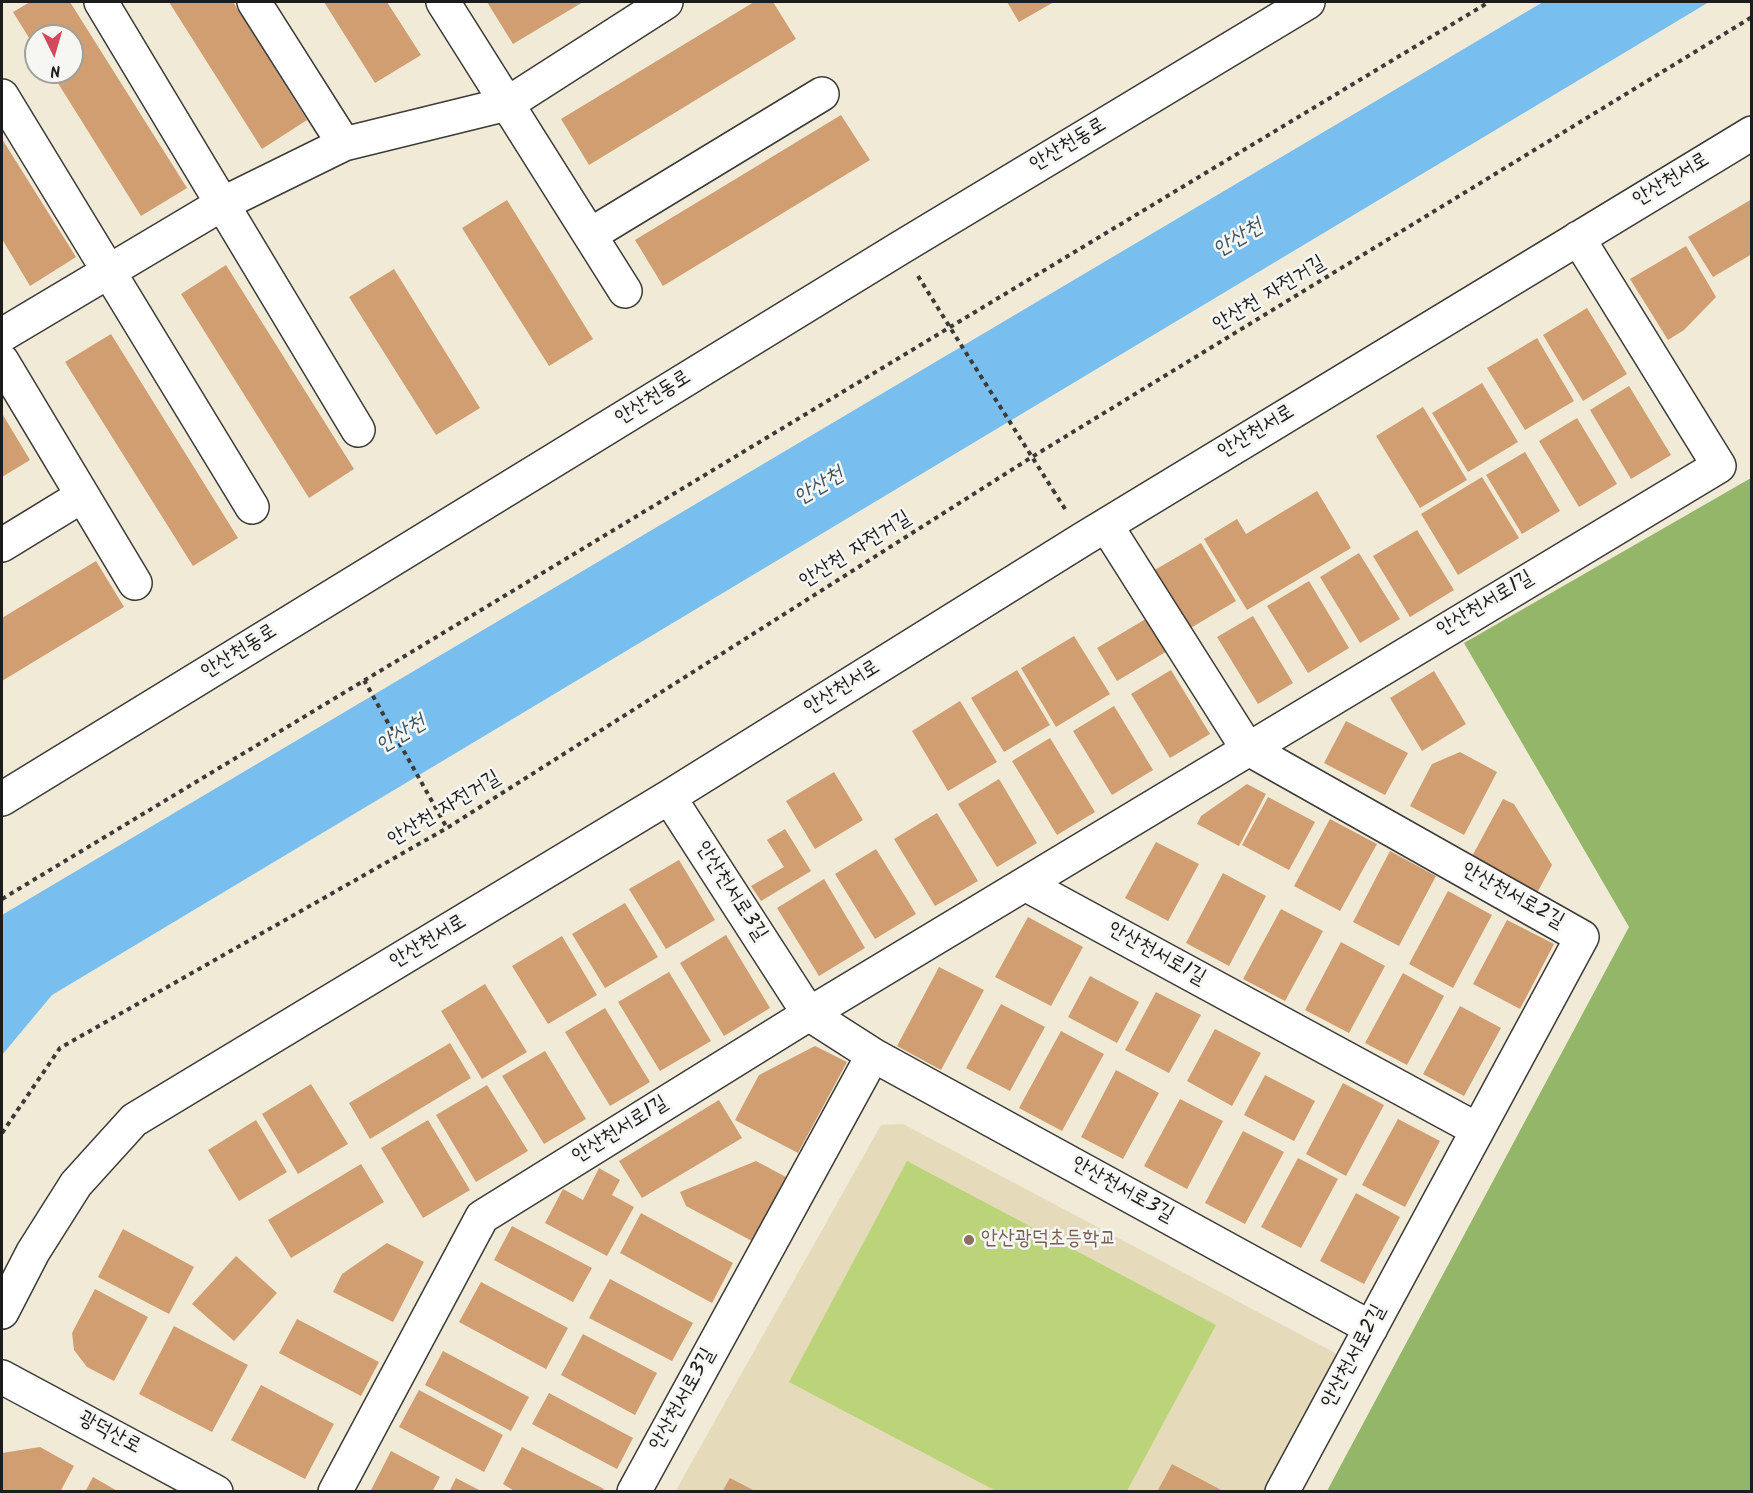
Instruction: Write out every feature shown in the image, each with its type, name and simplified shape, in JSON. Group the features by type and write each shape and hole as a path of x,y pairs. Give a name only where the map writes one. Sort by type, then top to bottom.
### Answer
{"street":[{"path":"101,2 358,430"},
{"path":"254,2 344,144"},
{"path":"443,2 625,291"},
{"path":"2,335 222,204 344,144 507,104 666,2"},
{"name":"안산천동로","path":"2,799 900,248 1308,2"},
{"path":"590,235 822,94"},
{"path":"2,96 252,507"},
{"name":"안산천서로","path":"2,1312 33,1252 76,1184 134,1120 669,797 1106,525 1752,133"},
{"name":"안산천서로1길","path":"335,1491 482,1217 809,1014 1247,748 1719,466 1578,238"},
{"path":"2,361 135,583"},
{"path":"2,544 82,496"},
{"name":"안산천서로2길","path":"1106,525 1247,748 1582,937 1282,1491"},
{"name":"안산천서로3길","path":"669,797 809,1014 873,1055 1371,1328"},
{"name":"안산천서로1길","path":"1026,884 1476,1129"},
{"name":"안산천서로3길","path":"634,1491 873,1055"},
{"name":"광덕산로","path":"2,1377 216,1491"}],"path":[{"path":"2,899 1489,2"},
{"name":"안산천 자전거길","path":"2,1133 60,1048 447,828 1032,458 1752,17"},
{"path":"900,248 1053,490"},
{"path":"364,680 447,828"}],"shaded area":[{"name":"안산광덕초등학교","path":"903,1124 1341,1356 1273,1491 675,1492 881,1125"}],"green space":[{"path":"1751,478 1751,1491 1327,1491 1629,927 1464,643"},
{"path":"907,1161 1216,1325 1127,1491 996,1491 789,1382"}],"water":[{"name":"안산천","path":"1543,2 1709,2 52,995 2,1055 2,915"}],"building":[{"path":"30,2 70,2 84,24 24,24 24,30 13,12"},
{"path":"169,2 233,2 307,120 262,149"},
{"path":"324,2 387,2 421,55 375,83"},
{"path":"487,2 583,2 513,44"},
{"path":"754,2 773,2 796,39 589,165 561,119"},
{"path":"1007,2 1054,2 1019,22"},
{"path":"84,24 187,188 141,216 58,84 84,84"},
{"path":"841,115 870,160 663,286 635,240"},
{"path":"2,139 76,257 30,286 2,239"},
{"path":"1752,199 1752,254 1713,277 1688,237"},
{"path":"507,200 593,339 549,366 462,228"},
{"path":"1686,246 1716,297 1684,330 1668,340 1630,279"},
{"path":"226,265 354,469 309,498 181,294"},
{"path":"394,269 480,408 436,435 349,297"},
{"path":"1587,308 1627,374 1583,401 1543,335"},
{"path":"111,334 238,538 193,566 65,362"},
{"path":"1537,338 1574,401 1525,430 1487,368"},
{"path":"1482,383 1518,442 1468,472 1432,413"},
{"path":"1629,386 1671,455 1631,479 1590,410"},
{"path":"1423,407 1467,480 1420,508 1376,436"},
{"path":"2,416 30,460 2,477"},
{"path":"1577,418 1617,484 1579,507 1539,441"},
{"path":"1525,452 1560,511 1522,534 1486,475"},
{"path":"1482,477 1519,538 1458,575 1421,514"},
{"path":"1317,491 1351,548 1247,610 1204,539 1237,519 1246,534"},
{"path":"1417,530 1454,590 1410,617 1373,556"},
{"path":"1201,543 1236,601 1189,629 1153,571"},
{"path":"1359,553 1400,619 1360,643 1320,577"},
{"path":"96,561 124,607 2,681 2,618"},
{"path":"1309,581 1349,648 1308,673 1267,606"},
{"path":"1253,616 1293,683 1258,704 1217,637"},
{"path":"1149,617 1169,650 1117,681 1097,648"},
{"path":"1074,636 1110,694 1056,727 1021,668"},
{"path":"1017,670 1050,725 1004,752 971,698"},
{"path":"1171,670 1210,734 1170,758 1131,694"},
{"path":"1434,671 1466,724 1422,751 1390,698"},
{"path":"960,701 997,762 948,791 912,731"},
{"path":"1114,706 1153,770 1112,795 1073,731"},
{"path":"1346,721 1408,753 1385,795 1324,763"},
{"path":"1050,738 1095,812 1057,835 1012,761"},
{"path":"1460,752 1497,772 1464,835 1410,806 1432,764"},
{"path":"834,772 863,820 815,849 786,801"},
{"path":"999,779 1037,843 997,867 958,804"},
{"path":"1247,784 1266,794 1239,846 1197,824 1201,816"},
{"path":"1268,797 1315,822 1289,870 1242,845"},
{"path":"1503,799 1514,804 1552,865 1536,895 1470,860"},
{"path":"937,813 978,881 935,906 894,839"},
{"path":"1330,819 1377,844 1340,911 1294,886"},
{"path":"785,829 811,871 761,901 751,886 784,867 767,840"},
{"path":"1156,842 1199,864 1168,921 1125,898"},
{"path":"876,849 916,914 875,939 835,874"},
{"path":"1390,851 1436,876 1399,946 1353,922"},
{"path":"679,860 715,920 666,949 629,889"},
{"path":"1223,873 1266,896 1229,966 1186,943"},
{"path":"824,879 865,948 819,976 777,908"},
{"path":"1448,891 1492,915 1453,988 1409,964"},
{"path":"625,903 658,957 605,988 572,934"},
{"path":"1281,909 1323,931 1285,1001 1243,979"},
{"path":"1028,917 1083,947 1051,1006 995,977"},
{"path":"1507,920 1554,944 1520,1009 1473,984"},
{"path":"726,935 770,1008 724,1036 680,963"},
{"path":"562,936 597,995 548,1024 512,966"},
{"path":"1341,942 1385,966 1349,1033 1305,1010"},
{"path":"939,967 984,990 941,1070 897,1046"},
{"path":"669,972 711,1041 660,1071 618,1002"},
{"path":"1403,973 1444,996 1407,1065 1365,1043"},
{"path":"1090,976 1139,1002 1117,1043 1068,1017"},
{"path":"485,984 527,1052 482,1079 441,1011"},
{"path":"1156,992 1201,1015 1169,1073 1125,1050"},
{"path":"1001,1004 1045,1027 1010,1091 966,1068"},
{"path":"1460,1006 1501,1028 1464,1096 1423,1074"},
{"path":"605,1008 650,1082 610,1106 565,1032"},
{"path":"1215,1029 1261,1053 1232,1106 1187,1081"},
{"path":"1061,1031 1104,1054 1062,1131 1019,1108"},
{"path":"450,1043 471,1078 370,1139 349,1103"},
{"path":"815,1046 847,1062 798,1153 735,1120 759,1075"},
{"path":"545,1051 586,1119 544,1144 502,1076"},
{"path":"1116,1070 1159,1093 1123,1159 1081,1137"},
{"path":"1265,1075 1315,1101 1294,1141 1244,1115"},
{"path":"1343,1083 1384,1105 1346,1176 1306,1154"},
{"path":"311,1084 348,1144 298,1174 262,1114"},
{"path":"487,1085 528,1151 476,1182 436,1115"},
{"path":"1180,1099 1223,1121 1187,1189 1144,1166"},
{"path":"719,1100 742,1138 642,1198 619,1161"},
{"path":"1398,1119 1440,1141 1405,1207 1362,1185"},
{"path":"256,1120 287,1172 239,1201 208,1150"},
{"path":"428,1120 470,1190 423,1218 381,1148"},
{"path":"1243,1131 1284,1152 1245,1224 1205,1203"},
{"path":"1298,1158 1338,1179 1301,1248 1261,1227"},
{"path":"756,1161 786,1177 752,1241 686,1206 680,1192"},
{"path":"361,1164 384,1202 291,1258 268,1220"},
{"path":"599,1168 620,1180 612,1195 634,1207 607,1256 545,1223 563,1189 583,1200"},
{"path":"1356,1193 1400,1217 1364,1284 1320,1261"},
{"path":"641,1213 733,1263 712,1303 620,1253"},
{"path":"512,1226 592,1268 573,1302 494,1260"},
{"path":"123,1229 194,1267 169,1314 98,1277"},
{"path":"387,1243 424,1262 393,1322 333,1292 342,1274"},
{"path":"236,1256 277,1293 234,1341 192,1304"},
{"path":"610,1279 693,1323 672,1361 589,1318"},
{"path":"481,1282 568,1328 546,1369 459,1322"},
{"path":"95,1289 148,1317 114,1381 87,1367 74,1350 72,1333"},
{"path":"297,1319 379,1362 361,1396 279,1353"},
{"path":"174,1326 248,1365 212,1432 139,1394"},
{"path":"583,1334 657,1373 635,1415 561,1375"},
{"path":"443,1351 529,1397 511,1431 425,1385"},
{"path":"261,1385 334,1424 305,1479 231,1440"},
{"path":"419,1390 503,1435 484,1472 399,1427"},
{"path":"549,1393 633,1438 617,1469 532,1424"},
{"path":"40,1447 74,1466 60,1492 7,1492 2,1489 2,1453"},
{"path":"522,1447 604,1489 602,1492 516,1492 503,1484"},
{"path":"391,1451 440,1477 432,1492 370,1492"},
{"path":"1172,1464 1225,1492 1157,1492"},
{"path":"93,1477 119,1492 85,1492"},
{"path":"456,1478 483,1492 449,1492"},
{"path":"730,1478 757,1492 722,1492"}],"place":[{"name":"안산광덕초등학교","path":"969,1240"}]}
